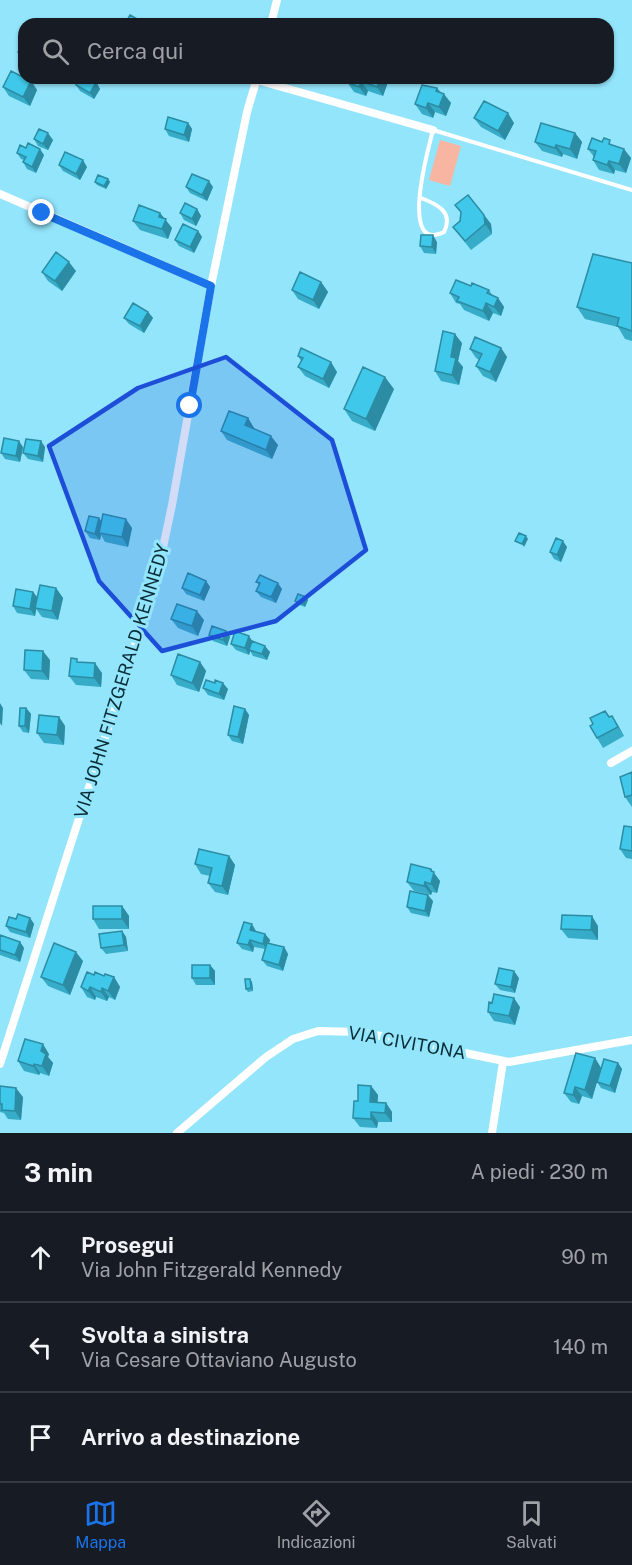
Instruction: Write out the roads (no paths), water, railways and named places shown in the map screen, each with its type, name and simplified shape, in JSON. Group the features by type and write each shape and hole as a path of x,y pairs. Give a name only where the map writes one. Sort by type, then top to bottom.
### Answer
{"street":[{"path":"272,18 277,0"},
{"name":"VIA JOHN FITZGERALD KENNEDY","path":"0,1064 157,576 211,286 247,112 255,84"},
{"path":"274,84 433,130"},
{"path":"0,194 211,286"},
{"path":"611,763 632,751"},
{"name":"VIA CIVITONA","path":"177,1133 272,1052 293,1039 313,1032 361,1032 503,1062 516,1062 632,1040"},
{"path":"492,1133 503,1062"}],"lane":[{"path":"421,198 436,204 444,212 447,225 442,233 429,234 422,227 418,214 422,174 433,130 632,190"}]}
